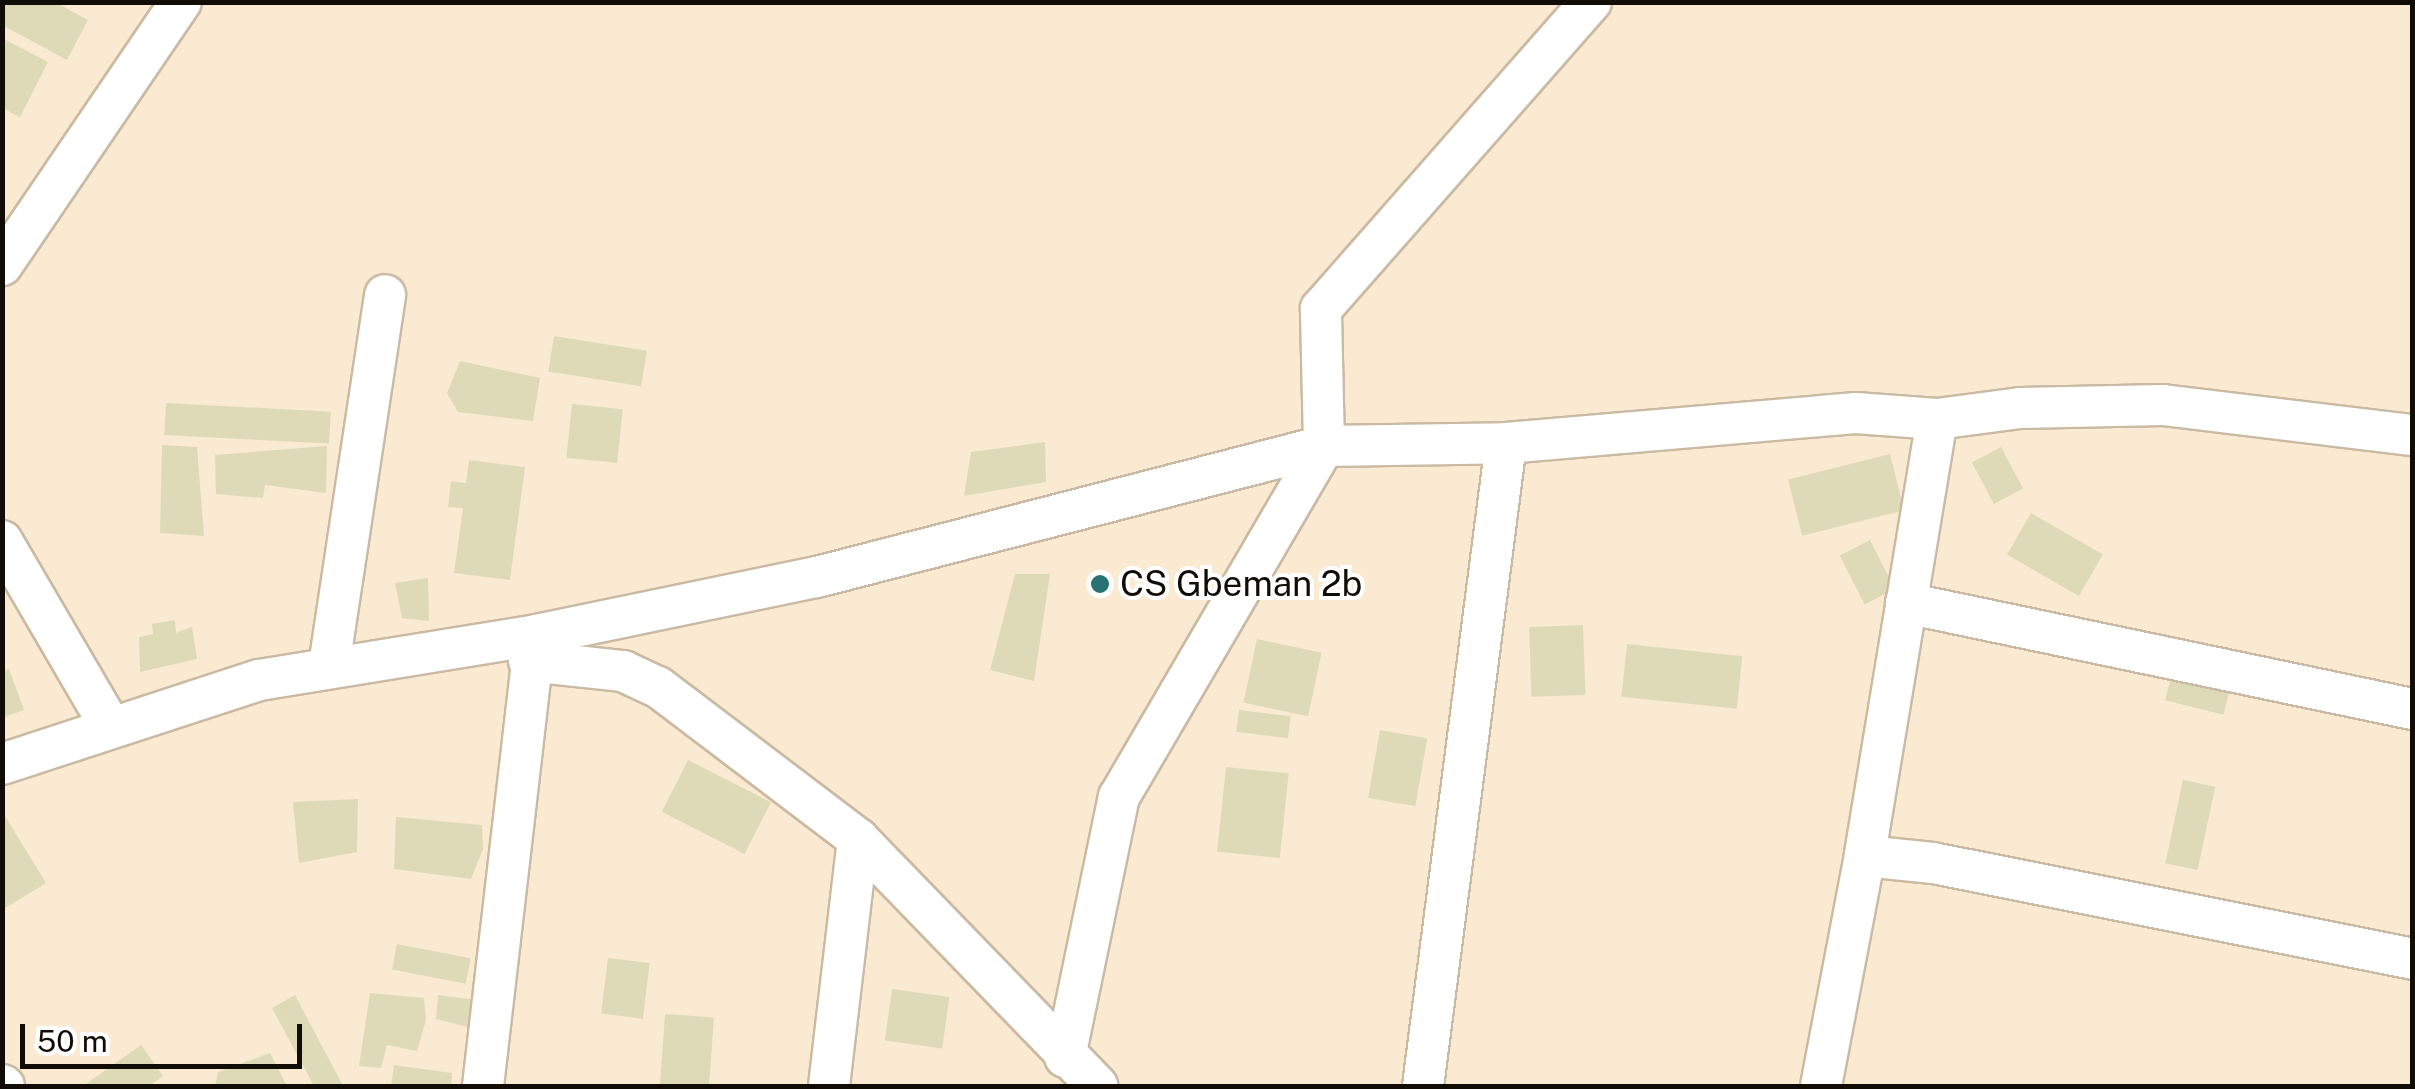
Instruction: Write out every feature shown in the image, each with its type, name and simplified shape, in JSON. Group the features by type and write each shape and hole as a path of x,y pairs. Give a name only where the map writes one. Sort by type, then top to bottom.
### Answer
{"street":[{"path":"2,265 180,2"},
{"path":"1065,1057 1120,797 1324,446 1322,308 1591,2"},
{"path":"329,666 385,295"},
{"path":"2,764 109,724 329,666 532,648 1324,446 1506,443 1856,414 1938,419 2020,408 2164,405 2412,435"},
{"path":"1821,1086 1938,419"},
{"path":"1424,1086 1506,443"},
{"path":"2,541 109,724"},
{"path":"1906,603 2412,709"},
{"path":"532,648 623,671 658,687 858,839 1097,1086"},
{"path":"483,1086 532,648"},
{"path":"829,1086 858,839"},
{"path":"1864,856 1933,863 2412,960"}],"building":[{"path":"2,2 55,2 88,20 67,60 2,25"},
{"path":"2,38 48,62 20,117 2,108"},
{"path":"554,336 647,351 641,386 548,372"},
{"path":"460,361 540,378 533,421 458,412 447,393"},
{"path":"166,403 331,412 329,444 164,435"},
{"path":"572,404 623,409 617,463 566,458"},
{"path":"1045,442 1046,482 964,496 971,452"},
{"path":"162,445 197,447 204,536 160,533"},
{"path":"327,446 326,493 265,485 263,498 216,494 215,455"},
{"path":"2001,447 2023,488 1994,504 1972,462"},
{"path":"1890,454 1904,510 1802,536 1788,479"},
{"path":"469,460 525,467 510,580 454,573 463,508 448,507 451,481 466,483"},
{"path":"2031,513 2103,554 2079,596 2007,555"},
{"path":"1870,540 1895,589 1865,604 1840,555"},
{"path":"1015,574 1050,574 1034,681 990,670"},
{"path":"428,578 429,621 402,618 395,583"},
{"path":"175,620 176,633 192,627 197,659 140,672 139,637 153,634 152,624"},
{"path":"1583,625 1585,695 1531,697 1529,627"},
{"path":"1257,639 1322,653 1308,716 1243,703"},
{"path":"1627,644 1742,656 1737,709 1621,697"},
{"path":"9,669 24,710 2,718 2,672"},
{"path":"2172,673 2230,688 2223,715 2165,700"},
{"path":"1239,710 1291,716 1288,738 1236,732"},
{"path":"1380,730 1427,738 1415,806 1368,798"},
{"path":"688,760 771,802 745,854 662,812"},
{"path":"1226,767 1289,774 1280,858 1217,852"},
{"path":"2183,780 2215,787 2198,870 2165,863"},
{"path":"358,799 357,852 299,863 293,802"},
{"path":"2,811 46,883 2,910"},
{"path":"396,817 482,825 483,849 471,879 394,869"},
{"path":"397,944 471,958 466,984 392,970"},
{"path":"608,958 650,963 643,1019 601,1014"},
{"path":"892,989 949,997 942,1049 885,1040"},
{"path":"370,993 424,998 426,1020 417,1051 387,1045 381,1068 359,1066"},
{"path":"295,995 343,1086 314,1086 272,1008"},
{"path":"438,995 477,1000 472,1028 436,1019"},
{"path":"665,1014 714,1017 709,1086 660,1086"},
{"path":"141,1045 163,1076 149,1086 83,1086"},
{"path":"270,1053 287,1086 215,1086 218,1072"},
{"path":"394,1065 452,1073 451,1086 391,1086"}],"place":[{"name":"CS Gbeman 2b","path":"1100,584"}]}
